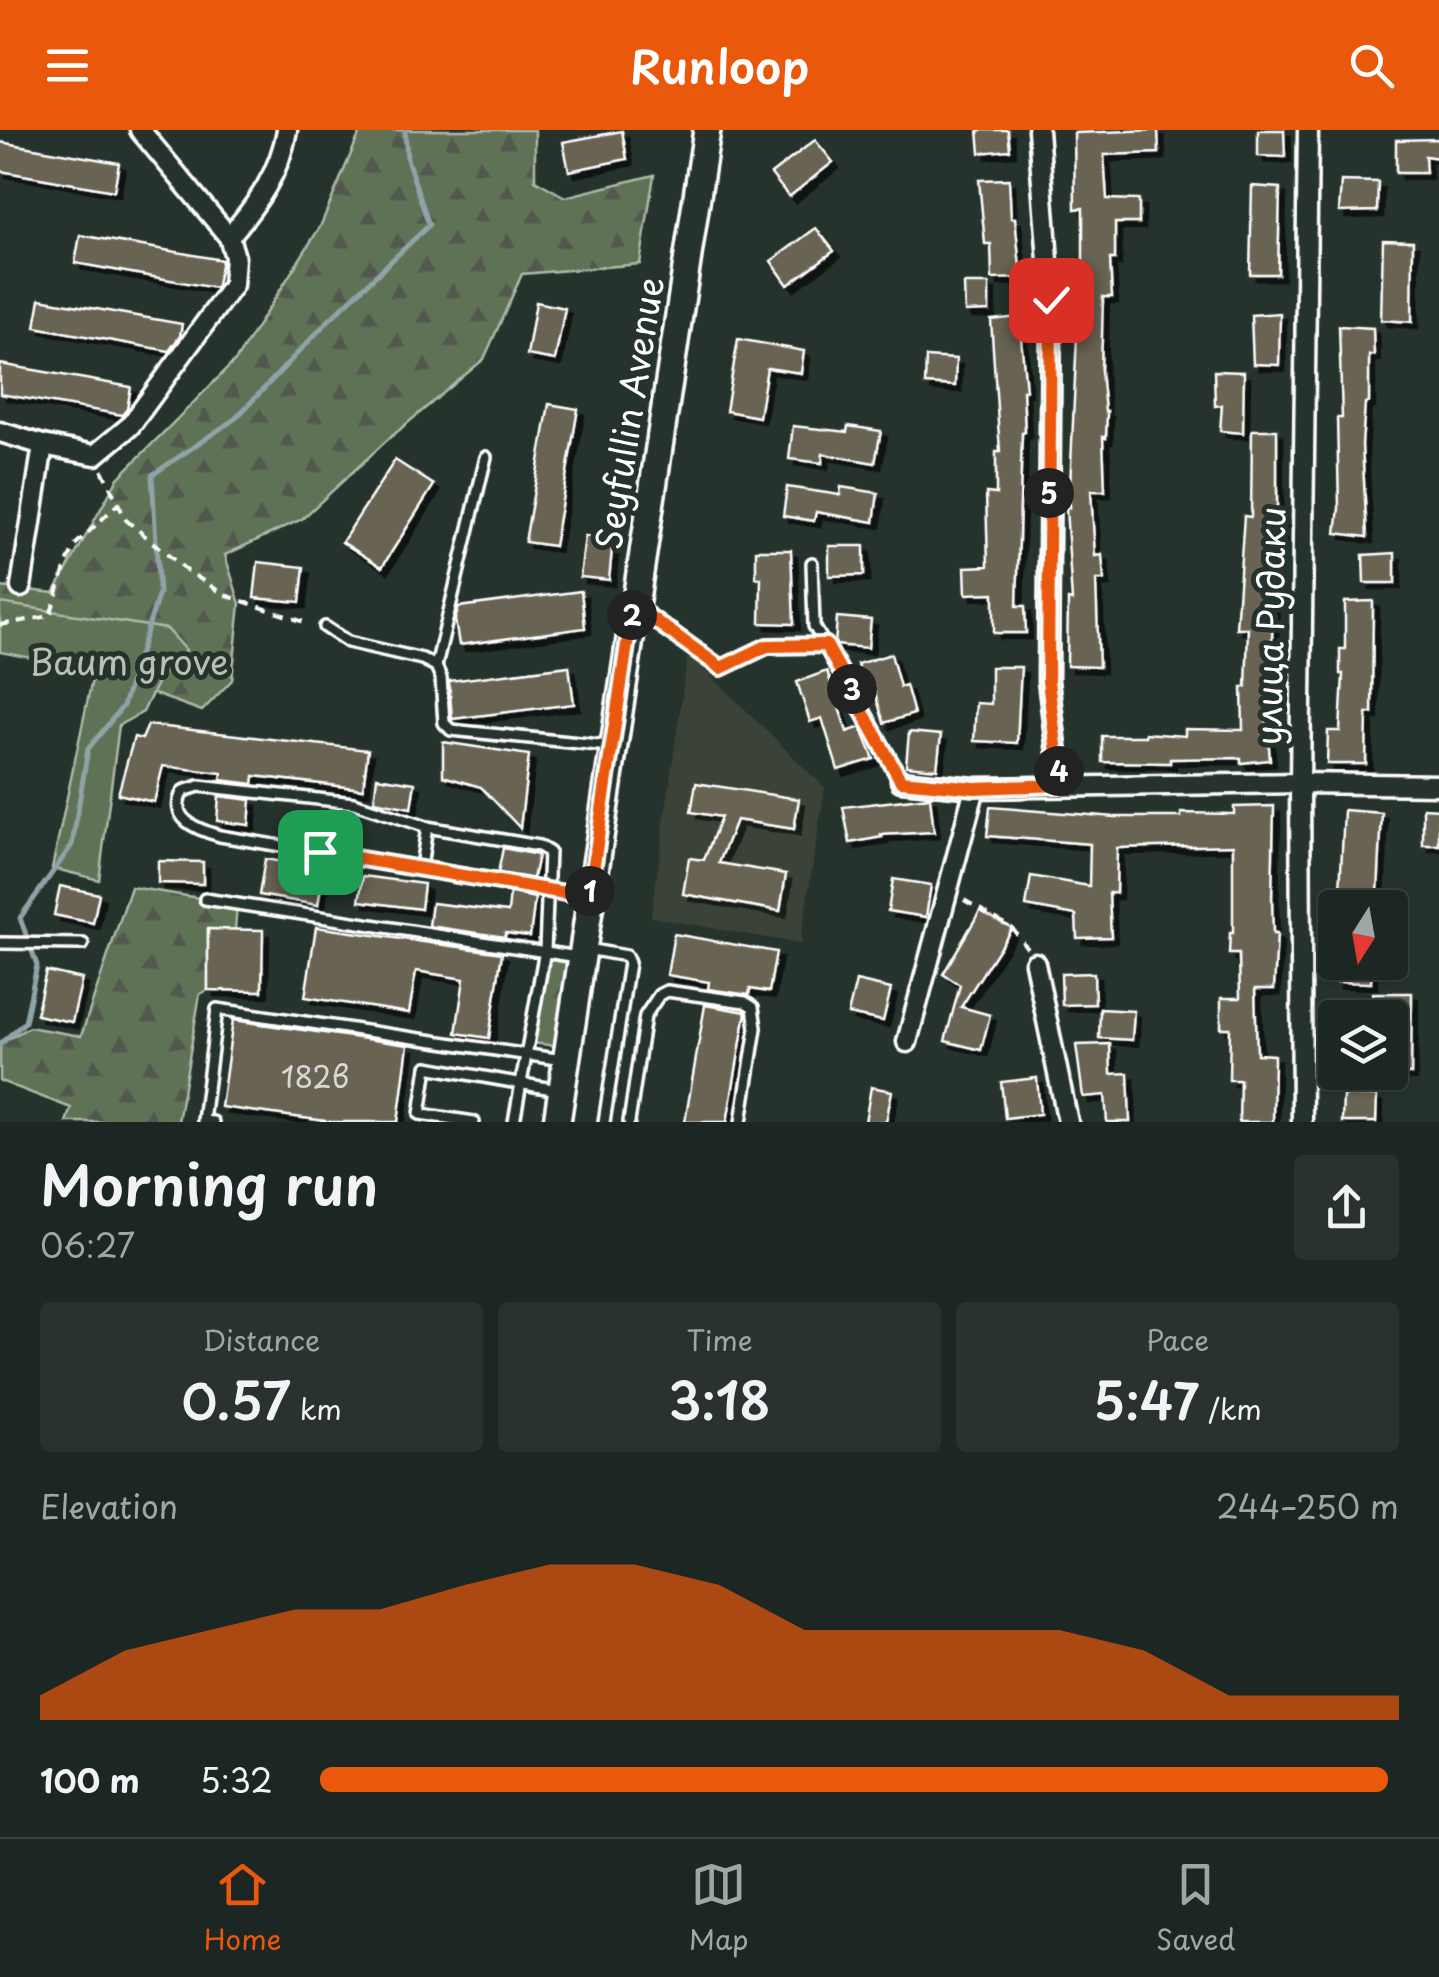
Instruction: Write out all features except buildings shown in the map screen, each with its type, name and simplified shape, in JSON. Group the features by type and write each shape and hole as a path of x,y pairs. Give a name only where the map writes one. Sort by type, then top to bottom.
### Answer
{"main road":[{"name":"Seyfullin Avenue","path":"557,1122 707,130"}],"street":[{"path":"0,432 95,455 130,426 233,285 235,257 229,237 140,130"},
{"path":"229,237 273,177 287,130"},
{"path":"1038,130 1051,300 1048,681 1061,785"},
{"name":"улица Рудаки","path":"1302,1122 1300,784 1308,130"},
{"path":"21,587 43,445"},
{"path":"901,781 975,788 1439,786"},
{"path":"908,1042 975,788"},
{"path":"1036,963 1068,1122"}],"lane":[{"path":"486,457 436,666 441,678 444,723 451,730 611,746"},
{"path":"812,563 814,626 901,781"},
{"path":"325,627 348,642 422,659 436,666"},
{"path":"514,1122 545,950 549,892 550,855 543,847 427,828 354,803 193,786 178,799 182,818 198,830 549,892 589,897"},
{"path":"421,867 427,828"},
{"path":"205,899 545,950 626,956 629,963 604,1122"},
{"path":"0,943 84,944"},
{"path":"629,1122 645,1016 668,990 745,1002 753,1008 756,1028 741,1122"},
{"path":"213,1122 202,1121 217,1009 565,1060"},
{"path":"474,1122 418,1118 426,1067 560,1090"}],"path":[{"path":"95,455 126,520 186,570 224,595 325,627"},
{"path":"0,626 50,616 76,544 119,502"},
{"path":"633,605 721,668 767,646 826,645"},
{"path":"947,891 1012,928 1036,963"}],"shaded area":[{"path":"688,653 825,788 800,944 651,917"}],"green space":[{"path":"361,130 535,130 535,180 565,197 654,175 640,264 522,274 484,359 385,442 302,519 225,555 240,604 232,680 202,711 117,681 97,663 0,647 0,587 54,593 118,478 236,360 320,227"},
{"name":"Baum grove","path":"0,603 167,629 186,650 160,677 143,712 119,725 99,880 52,868 94,670 0,652"},
{"path":"131,887 237,904 235,930 208,930 208,990 200,994 178,1122 66,1122 71,1108 0,1081 0,1044 29,1027 81,1036"},
{"path":"544,959 574,964 559,1046 529,1043"}],"waterway":[{"path":"0,1044 25,1022 37,965 20,918 72,845 88,749 123,706 159,593 152,475 236,418 329,320 429,225 407,159 405,130"}],"route":[{"path":"320,852 589,897 633,605 721,668 767,646 826,645 901,781 975,788 1061,785 1048,681 1051,300"}]}
